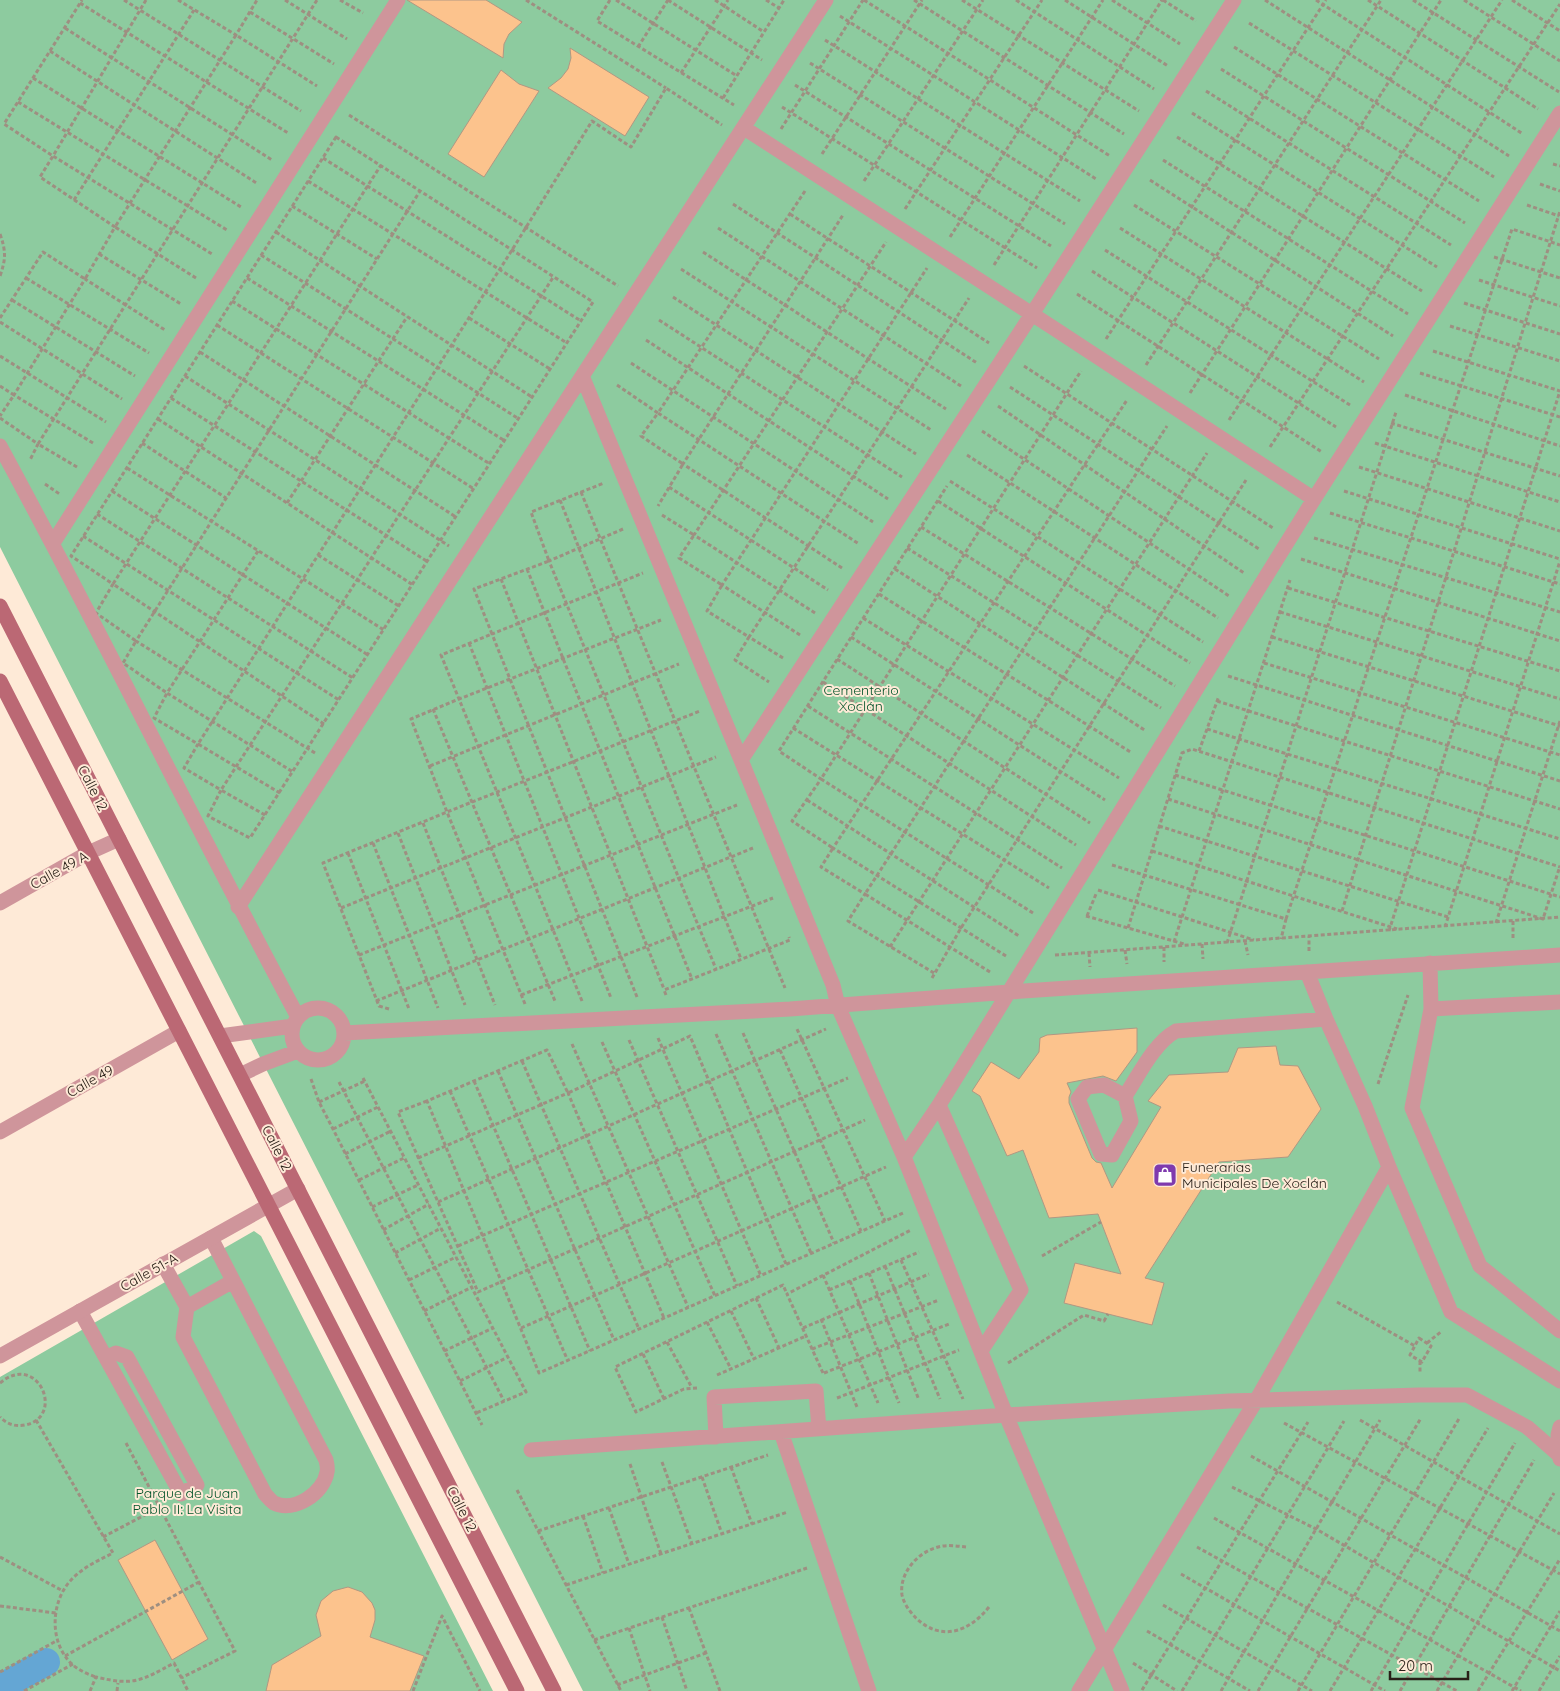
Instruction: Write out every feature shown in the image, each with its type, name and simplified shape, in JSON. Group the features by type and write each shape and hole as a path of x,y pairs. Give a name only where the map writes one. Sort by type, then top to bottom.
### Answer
{"street":[{"path":"53,543 398,0"},
{"path":"238,907 583,378 826,0"},
{"path":"741,760 1234,0"},
{"path":"904,1157 939,1105 1314,499 1560,114"},
{"path":"741,132 1032,314 1314,499"},
{"path":"583,378 741,760 832,985 838,1006 904,1157 1006,1415 1122,1691"},
{"path":"0,446 53,543 295,1022"},
{"name":"Calle 12","path":"0,606 554,1691"},
{"path":"0,681 517,1691"},
{"name":"Calle 49 A","path":"0,903 88,853 119,838"},
{"path":"344,1033 838,1006 1009,992 1560,955"},
{"path":"1430,963 1431,1009 1412,1108 1480,1266 1560,1330"},
{"path":"1307,972 1365,1106 1388,1168 1451,1312 1560,1381"},
{"path":"1431,1009 1560,1002"},
{"path":"313,1008 322,1008 338,1016 343,1024 344,1033 340,1048 327,1059 312,1059 298,1051 292,1035 295,1022 305,1011 313,1008"},
{"path":"1125,1096 1104,1085 1087,1087 1078,1099 1101,1154 1112,1155 1132,1122 1125,1096 1153,1053 1167,1036 1176,1031 1326,1019"},
{"path":"220,1036 295,1022"},
{"name":"Calle 49","path":"0,1132 179,1031"},
{"path":"240,1075 298,1051"},
{"path":"939,1105 1021,1290 981,1351"},
{"path":"1079,1691 1257,1399 1388,1168"},
{"name":"Calle 51-A","path":"0,1356 298,1189"},
{"path":"163,1264 188,1307 183,1337 265,1494 273,1502 284,1506 306,1500 323,1483 327,1472 326,1460 210,1238"},
{"path":"188,1307 234,1281"},
{"path":"80,1311 181,1494 197,1485 126,1358 116,1353 106,1358"},
{"path":"716,1437 714,1398 816,1391 819,1429"},
{"path":"532,1450 1006,1415 1257,1399 1467,1395 1526,1427 1559,1456"},
{"path":"1559,1456 1558,1435 1560,1427"},
{"path":"781,1432 869,1691"}],"path":[{"path":"124,0 301,112"},
{"path":"146,0 40,177 197,278"},
{"path":"178,0 317,86"},
{"path":"0,416 144,180 257,0"},
{"path":"285,0 347,38"},
{"path":"78,468 38,444 317,0"},
{"path":"340,0 363,13"},
{"path":"526,0 666,88 741,132"},
{"path":"610,0 597,21 723,98 784,0"},
{"path":"616,0 737,76"},
{"path":"638,46 668,0 780,72"},
{"path":"715,0 764,32"},
{"path":"681,73 728,0"},
{"path":"766,0 779,8"},
{"path":"777,136 864,0 1117,160"},
{"path":"914,0 920,2 962,31 1131,138"},
{"path":"962,0 1146,115"},
{"path":"859,188 983,0"},
{"path":"1016,0 1160,93"},
{"path":"902,214 1042,0"},
{"path":"1065,0 1175,71"},
{"path":"947,242 1103,0"},
{"path":"1112,0 1188,49"},
{"path":"991,270 1163,0 1204,26"},
{"path":"1265,0 1510,157"},
{"path":"1316,0 1525,135"},
{"path":"1102,346 1326,0"},
{"path":"1368,0 1539,110"},
{"path":"1142,372 1381,0"},
{"path":"1413,0 1560,92"},
{"path":"1185,400 1442,0"},
{"path":"1464,0 1560,61"},
{"path":"1226,425 1502,0"},
{"path":"1512,0 1560,31"},
{"path":"212,254 4,124 81,2 288,133"},
{"path":"817,161 920,2"},
{"path":"1267,451 1560,4"},
{"path":"74,200 194,10"},
{"path":"250,12 350,74"},
{"path":"840,16 1102,183"},
{"path":"1249,23 1497,179"},
{"path":"65,28 272,160"},
{"path":"824,40 1088,206"},
{"path":"1234,47 1482,202"},
{"path":"50,51 274,194"},
{"path":"810,62 1073,229"},
{"path":"1220,69 1467,224"},
{"path":"33,78 241,207"},
{"path":"795,85 1058,251"},
{"path":"266,815 184,768 592,121 631,147 666,88"},
{"path":"1206,91 1453,247"},
{"path":"18,102 228,230"},
{"path":"331,104 635,297"},
{"path":"782,107 1044,273"},
{"path":"1192,113 1439,268"},
{"path":"1177,136 1424,292"},
{"path":"324,724 282,696 154,612 113,584 70,556 336,137 381,165 420,191 554,276 594,302 413,586 266,815 250,838 208,816 222,790 250,745 266,722 282,696 371,558 554,276"},
{"path":"323,158 581,321"},
{"path":"1163,160 1409,315"},
{"path":"1553,164 1560,166"},
{"path":"308,748 136,641 96,613 381,165"},
{"path":"1150,180 1395,337"},
{"path":"308,181 567,343"},
{"path":"1540,184 1560,191"},
{"path":"293,772 212,722 123,663 420,191"},
{"path":"805,191 641,436 849,572"},
{"path":"733,204 982,367"},
{"path":"1134,205 1380,360"},
{"path":"1342,911 1560,215 1527,205"},
{"path":"292,206 377,259"},
{"path":"790,214 995,348"},
{"path":"820,616 655,510 844,215"},
{"path":"718,228 967,390"},
{"path":"1120,228 1365,382"},
{"path":"1281,939 1512,229 1560,245"},
{"path":"276,232 532,397"},
{"path":"0,234 5,249 0,276"},
{"path":"806,638 679,558 886,242"},
{"path":"1105,250 1350,405"},
{"path":"0,318 43,252 165,330"},
{"path":"703,252 952,413"},
{"path":"0,254 5,256"},
{"path":"99,254 181,304"},
{"path":"261,255 519,419"},
{"path":"1494,257 1560,278"},
{"path":"790,662 707,611 927,268"},
{"path":"681,270 938,435"},
{"path":"1092,271 1344,432"},
{"path":"26,278 150,354"},
{"path":"247,278 505,441"},
{"path":"1479,280 1560,306"},
{"path":"1077,294 1329,456"},
{"path":"774,686 735,660 970,296"},
{"path":"673,297 923,458"},
{"path":"12,300 136,376"},
{"path":"232,301 490,464"},
{"path":"1464,303 1560,334"},
{"path":"287,504 407,317"},
{"path":"469,318 550,369"},
{"path":"659,320 908,481"},
{"path":"0,322 122,399"},
{"path":"216,325 474,489"},
{"path":"1450,326 1560,361"},
{"path":"646,340 894,503"},
{"path":"1390,929 1560,391 1433,351"},
{"path":"200,352 456,517"},
{"path":"0,356 107,423"},
{"path":"631,363 879,526"},
{"path":"1019,373 1024,366 1277,531"},
{"path":"1006,956 792,821 821,779 1083,368"},
{"path":"1420,372 1560,417"},
{"path":"185,376 441,541"},
{"path":"1006,393 1015,380"},
{"path":"617,385 864,548"},
{"path":"0,386 94,444"},
{"path":"1010,387 1263,552"},
{"path":"1405,395 1560,446"},
{"path":"171,398 428,562"},
{"path":"985,975 994,974 821,867 1128,398"},
{"path":"993,414 1002,400"},
{"path":"998,406 1248,576"},
{"path":"1227,943 1361,523 1391,422 1398,407"},
{"path":"158,419 413,586"},
{"path":"1391,422 1560,476"},
{"path":"934,973 848,921 1168,424"},
{"path":"977,439 982,431 1234,599"},
{"path":"1374,443 1560,502"},
{"path":"142,444 226,498"},
{"path":"963,462 972,447"},
{"path":"890,947 1209,450"},
{"path":"967,455 1220,619 1225,613"},
{"path":"1359,467 1560,530"},
{"path":"126,468 384,630"},
{"path":"954,474 779,751 1033,913"},
{"path":"940,978 932,978 949,947 1249,476"},
{"path":"950,481 1206,643 1201,650"},
{"path":"606,482 531,512 549,561 716,969"},
{"path":"669,487 835,594"},
{"path":"112,491 368,655"},
{"path":"1344,491 1560,560 1445,926"},
{"path":"581,492 786,989"},
{"path":"560,500 741,959"},
{"path":"938,501 1192,664"},
{"path":"1330,513 1560,584"},
{"path":"97,514 353,678"},
{"path":"921,527 1177,687 1172,694"},
{"path":"625,528 549,561 474,589 638,998"},
{"path":"83,536 339,700"},
{"path":"1314,538 1560,612"},
{"path":"908,548 1163,709 1158,717"},
{"path":"258,551 167,693 154,718 280,793"},
{"path":"318,556 399,606"},
{"path":"1300,559 1560,641"},
{"path":"582,1001 441,655 643,573 639,564"},
{"path":"528,569 692,979"},
{"path":"894,569 1148,732"},
{"path":"501,579 667,996"},
{"path":"1174,942 1290,579"},
{"path":"1288,588 1560,671"},
{"path":"879,594 1134,754 1129,762"},
{"path":"1280,612 1560,699"},
{"path":"863,618 1119,778"},
{"path":"525,1004 411,718 661,620 665,628"},
{"path":"851,637 1105,800 1110,793"},
{"path":"1272,637 1559,726"},
{"path":"469,644 612,999"},
{"path":"676,655 682,672"},
{"path":"1187,672 1196,657"},
{"path":"837,659 1090,823"},
{"path":"1264,662 1560,755"},
{"path":"430,766 679,664"},
{"path":"1226,676 1560,781"},
{"path":"823,682 1076,845"},
{"path":"1199,752 1220,693"},
{"path":"1217,701 1560,809"},
{"path":"695,704 702,720"},
{"path":"808,706 1062,868"},
{"path":"433,709 556,1003"},
{"path":"393,1010 379,1006 376,1001 323,863 698,712"},
{"path":"1496,922 1560,721"},
{"path":"793,728 1049,888"},
{"path":"1207,729 1560,839"},
{"path":"713,748 720,765"},
{"path":"1128,928 1182,753 1192,749 1560,866 1543,919"},
{"path":"340,908 716,757"},
{"path":"1114,786 1124,770"},
{"path":"1175,775 1560,897"},
{"path":"732,797 739,814"},
{"path":"1168,799 1543,919"},
{"path":"807,800 1019,936"},
{"path":"359,955 736,806"},
{"path":"1086,830 1095,816"},
{"path":"423,822 496,1006"},
{"path":"1159,826 1448,917"},
{"path":"398,833 466,1008"},
{"path":"1072,852 1081,838"},
{"path":"749,839 756,856"},
{"path":"373,843 438,1010"},
{"path":"376,1001 753,848"},
{"path":"1152,851 1342,911 1390,929"},
{"path":"348,853 410,1011"},
{"path":"1058,875 1067,860"},
{"path":"1109,864 1286,919"},
{"path":"1087,916 1102,881"},
{"path":"1045,895 1053,882"},
{"path":"769,890 776,907"},
{"path":"1098,890 1256,940"},
{"path":"521,995 773,898"},
{"path":"1028,921 1037,907"},
{"path":"1080,914 1188,945"},
{"path":"1052,956 1560,917"},
{"path":"1513,921 1513,946"},
{"path":"1014,942 1024,928"},
{"path":"664,990 790,940 786,932"},
{"path":"1309,936 1309,952"},
{"path":"1002,962 1010,949"},
{"path":"1377,1090 1410,990"},
{"path":"438,1202 831,1027"},
{"path":"797,1028 885,1221"},
{"path":"743,1032 834,1243"},
{"path":"716,1034 811,1253"},
{"path":"418,1158 568,1093 690,1036 786,1264"},
{"path":"658,1038 761,1276"},
{"path":"628,1040 737,1286"},
{"path":"602,1042 715,1296"},
{"path":"572,1044 688,1307"},
{"path":"664,1318 625,1227 605,1182 568,1093 547,1050 398,1112 478,1292 502,1282 625,1227 648,1216 794,1152 868,1118"},
{"path":"780,1050 861,1231"},
{"path":"522,1061 639,1329"},
{"path":"498,1071 614,1340"},
{"path":"458,1246 850,1076"},
{"path":"312,1079 319,1102 482,1425"},
{"path":"319,1102 344,1091 364,1079 526,1392 476,1413"},
{"path":"474,1081 590,1351"},
{"path":"339,1082 504,1401"},
{"path":"450,1091 568,1360"},
{"path":"427,1101 539,1373 906,1212"},
{"path":"333,1129 378,1107"},
{"path":"345,1154 391,1131"},
{"path":"359,1180 404,1158"},
{"path":"521,1328 887,1166"},
{"path":"372,1207 418,1184"},
{"path":"383,1230 429,1204"},
{"path":"1042,1256 1101,1222"},
{"path":"395,1253 441,1228"},
{"path":"787,1294 914,1229"},
{"path":"829,1290 922,1251"},
{"path":"409,1280 456,1257"},
{"path":"901,1260 963,1400"},
{"path":"885,1266 941,1402"},
{"path":"869,1273 921,1404"},
{"path":"803,1328 932,1273"},
{"path":"823,1275 880,1408"},
{"path":"850,1281 900,1406"},
{"path":"699,1383 636,1412 616,1367 783,1285 826,1378"},
{"path":"424,1311 472,1287"},
{"path":"756,1298 780,1348"},
{"path":"812,1349 942,1299"},
{"path":"1337,1302 1414,1346"},
{"path":"731,1310 754,1359"},
{"path":"1005,1365 1084,1316 1104,1321 1108,1314"},
{"path":"821,1320 858,1410"},
{"path":"707,1322 731,1369"},
{"path":"824,1374 952,1322"},
{"path":"1427,1343 1448,1326"},
{"path":"444,1351 493,1328"},
{"path":"715,1376 806,1336"},
{"path":"1419,1338 1427,1343 1431,1346 1422,1362 1410,1355 1419,1338"},
{"path":"667,1342 690,1386"},
{"path":"829,1401 963,1349"},
{"path":"643,1354 664,1399"},
{"path":"460,1381 508,1357"},
{"path":"1420,1360 1420,1380"},
{"path":"0,1383 6,1378 23,1374 38,1382 46,1397 45,1406 41,1414 36,1420 28,1424 12,1425 0,1417"},
{"path":"684,1390 698,1388"},
{"path":"1298,1691 1460,1417"},
{"path":"1258,1691 1421,1418"},
{"path":"36,1420 113,1553 94,1563 73,1578 60,1596 56,1613 56,1635 65,1656 80,1671 96,1678 118,1683 134,1682 174,1663 188,1691"},
{"path":"1360,1420 1560,1534"},
{"path":"1221,1691 1380,1420"},
{"path":"1182,1691 1344,1421"},
{"path":"1142,1691 1308,1422"},
{"path":"1284,1423 1560,1574"},
{"path":"1330,1691 1488,1426"},
{"path":"1371,1691 1516,1442"},
{"path":"128,1446 235,1651 181,1678"},
{"path":"538,1531 770,1454"},
{"path":"1250,1456 1560,1631"},
{"path":"1400,1691 1536,1457"},
{"path":"662,1462 692,1544"},
{"path":"630,1464 661,1554"},
{"path":"730,1467 752,1524"},
{"path":"702,1477 722,1534"},
{"path":"1232,1487 1316,1529 1560,1671"},
{"path":"517,1490 621,1691"},
{"path":"1437,1691 1554,1493"},
{"path":"104,1538 160,1507"},
{"path":"609,1508 629,1564"},
{"path":"566,1585 789,1512"},
{"path":"583,1516 603,1573"},
{"path":"1214,1518 1458,1655 1513,1689 1521,1691"},
{"path":"966,1547 951,1545 936,1548 922,1554 914,1561 904,1578 902,1593 904,1600 917,1619 930,1628 943,1632 960,1630 977,1620 989,1607"},
{"path":"1197,1547 1457,1691"},
{"path":"0,1557 63,1591"},
{"path":"1478,1691 1560,1559"},
{"path":"594,1640 807,1568"},
{"path":"1181,1574 1385,1691"},
{"path":"65,1656 199,1582"},
{"path":"1163,1605 1312,1691"},
{"path":"0,1606 56,1613"},
{"path":"689,1608 720,1691"},
{"path":"1513,1689 1560,1611"},
{"path":"413,1691 442,1616 480,1691"},
{"path":"662,1617 687,1691"},
{"path":"629,1628 650,1691"},
{"path":"1147,1631 1250,1691"},
{"path":"0,1672 58,1640"},
{"path":"618,1685 706,1653"},
{"path":"1539,1691 1560,1656"},
{"path":"1130,1662 1177,1691"},
{"path":"24,1691 73,1664"},
{"path":"90,1691 96,1678"},
{"path":"117,1691 118,1683"}],"green space":[{"name":"Cementerio Xoclán","path":"0,0 1560,0 1560,1691 583,1691 0,547"},
{"name":"Parque de Juan Pablo II: La Visita","path":"254,1231 261,1236 493,1691 0,1691 0,1377"}],"building":[{"path":"407,0 486,0 522,22 509,34 504,44 503,58"},
{"path":"570,48 649,97 625,136 548,88 561,78 568,69 571,58"},
{"path":"501,70 519,84 539,91 484,177 448,154"},
{"name":"Funerarias Municipales De Xoclán","path":"1137,1028 1137,1052 1116,1081 1103,1076 1067,1083 1071,1092 1069,1103 1092,1158 1096,1162 1101,1163 1112,1188 1161,1107 1148,1101 1169,1075 1228,1072 1238,1048 1276,1046 1280,1065 1298,1066 1321,1109 1288,1157 1219,1162 1145,1278 1164,1283 1152,1325 1064,1303 1075,1263 1121,1274 1098,1214 1049,1218 1023,1150 1007,1156 980,1096 972,1091 991,1062 1019,1079 1039,1052 1040,1038 1047,1035"},
{"path":"155,1540 208,1639 172,1660 118,1560"},
{"path":"348,1587 362,1592 372,1603 375,1610 375,1620 370,1637 424,1656 410,1691 266,1691 272,1665 321,1636 316,1615 321,1601 333,1591"}],"waterway":[{"path":"0,1688 46,1662"}],"place":[{"name":"Funerarias Municipales De Xoclán","path":"1165,1175"}]}
